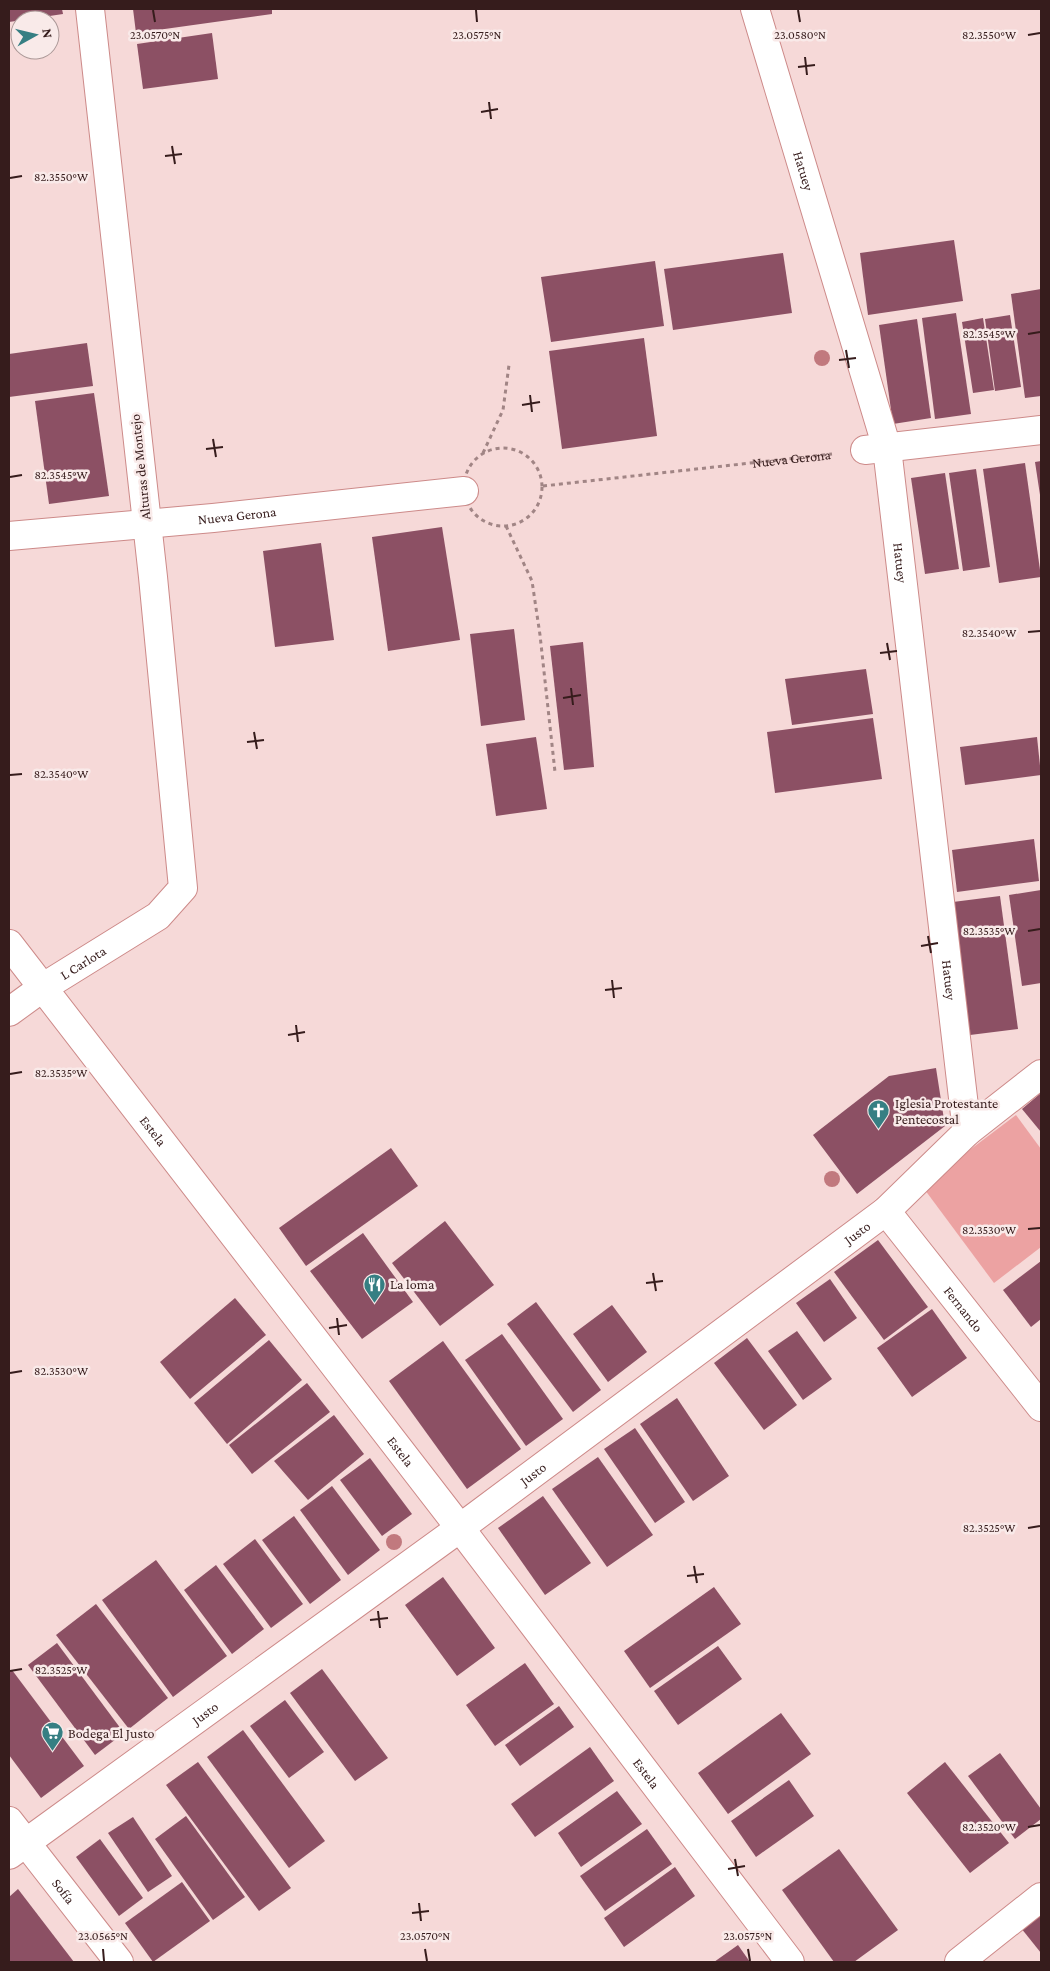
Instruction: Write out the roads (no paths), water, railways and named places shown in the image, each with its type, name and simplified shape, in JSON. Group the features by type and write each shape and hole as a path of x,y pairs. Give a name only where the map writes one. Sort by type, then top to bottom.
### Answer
{"street":[{"name":"Alturas de Montejo","path":"90,9 154,587 183,888 158,916"},
{"name":"Hatuey","path":"755,9 876,449 967,1132"},
{"path":"876,449 1041,430"},
{"name":"Nueva Gerona","path":"9,536 146,524 464,491"},
{"name":"L Carlota","path":"9,1012 42,988 158,916"},
{"name":"Estela","path":"9,944 460,1528 790,1962"},
{"name":"Justo","path":"17,1849 460,1528 886,1211 967,1132 1041,1074"},
{"name":"Fernando","path":"886,1211 1041,1407"},
{"name":"Sofía","path":"9,1821 17,1849 118,1962"},
{"path":"959,1962 1041,1897"}],"place":[{"name":"Iglesia Protestante Pentecostal","path":"879,1130"},
{"name":"La loma","path":"374,1303"},
{"name":"Bodega El Justo","path":"52,1752"}]}
